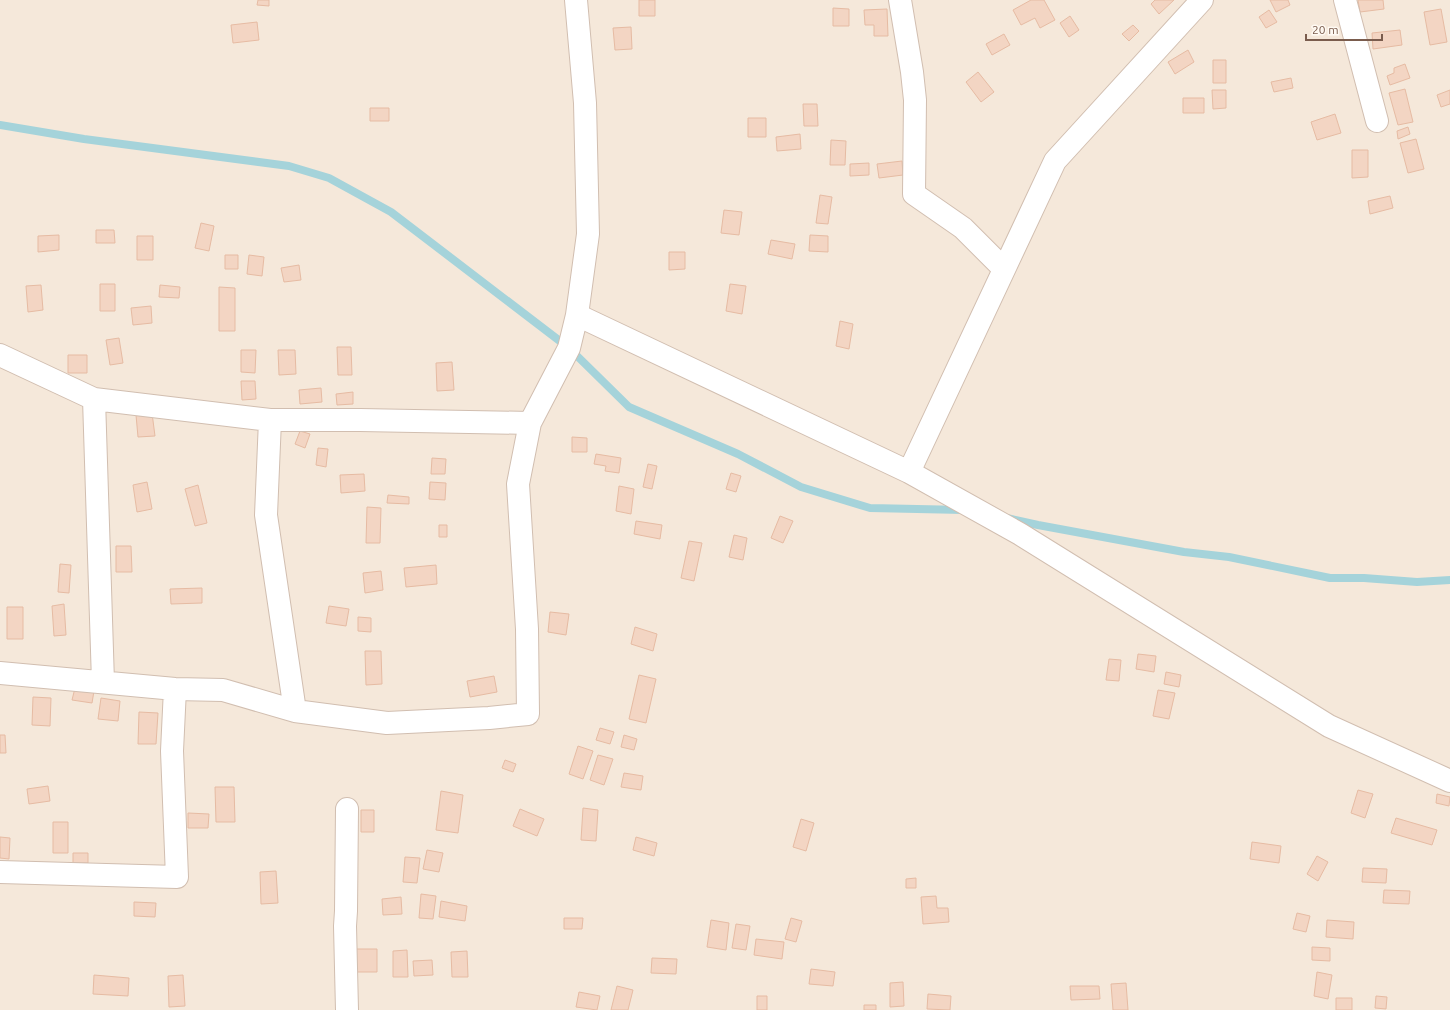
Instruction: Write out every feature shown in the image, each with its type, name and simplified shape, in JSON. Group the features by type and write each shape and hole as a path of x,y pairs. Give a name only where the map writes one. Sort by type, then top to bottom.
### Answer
{"street":[{"path":"0,673 175,689 223,690 295,711 387,723 489,718 528,714 527,629 518,484 530,423 569,348 577,315 588,234 585,102 576,0"},
{"path":"900,0 915,100 914,194 963,228 1004,269"},
{"path":"909,472 1055,161 1202,0"},
{"path":"1345,0 1377,121"},
{"path":"577,315 909,472 1026,538 1329,726 1450,781"},
{"path":"0,355 94,399 270,420 530,423"},
{"path":"94,399 103,682"},
{"path":"270,420 266,515 295,711"},
{"path":"0,872 176,877 172,751 175,689"},
{"path":"347,809 346,911 344,926 347,1010"}],"shaded area":[{"path":"0,0 1450,0 1450,1010 0,1010"}],"building":[{"path":"258,0 269,0 269,6 257,5"},
{"path":"639,0 655,0 655,16 639,16"},
{"path":"1031,0 1044,0 1055,20 1040,28 1035,18 1021,25 1013,10"},
{"path":"1155,0 1174,0 1159,14 1151,4"},
{"path":"1270,0 1288,0 1290,5 1276,12"},
{"path":"1358,0 1383,0 1384,9 1360,12"},
{"path":"833,8 849,9 849,26 833,26"},
{"path":"887,9 888,36 874,36 874,25 865,25 864,10"},
{"path":"1441,9 1447,42 1430,45 1424,12"},
{"path":"1269,10 1277,22 1266,28 1259,17"},
{"path":"1070,16 1079,30 1069,37 1060,23"},
{"path":"257,22 259,40 233,43 231,25"},
{"path":"1133,25 1139,31 1129,41 1122,34"},
{"path":"631,27 632,49 615,50 613,28"},
{"path":"1400,30 1402,45 1373,49 1372,33"},
{"path":"1004,34 1010,45 992,55 986,44"},
{"path":"1188,50 1194,62 1175,74 1168,62"},
{"path":"1213,60 1226,60 1226,83 1213,83"},
{"path":"1405,64 1410,78 1390,85 1387,76 1394,73 1394,68"},
{"path":"978,72 994,92 981,102 966,82"},
{"path":"1291,78 1293,88 1274,92 1271,82"},
{"path":"1405,89 1413,122 1398,125 1389,93"},
{"path":"1212,90 1226,90 1226,108 1213,109"},
{"path":"1450,90 1450,104 1441,107 1437,95"},
{"path":"1183,98 1204,98 1204,113 1183,113"},
{"path":"803,104 817,104 818,126 804,126"},
{"path":"370,108 389,108 389,121 370,121"},
{"path":"1335,114 1341,133 1317,140 1311,122"},
{"path":"748,118 766,118 766,137 748,137"},
{"path":"1408,127 1410,134 1398,139 1397,131"},
{"path":"800,134 801,149 777,151 776,137"},
{"path":"1416,139 1424,169 1408,173 1400,143"},
{"path":"831,140 846,141 845,165 830,165"},
{"path":"1352,150 1368,150 1368,177 1352,178"},
{"path":"902,161 903,175 879,178 877,164"},
{"path":"869,163 869,175 850,176 850,164"},
{"path":"820,195 832,197 828,224 816,223"},
{"path":"1390,196 1393,208 1370,214 1368,201"},
{"path":"724,210 742,212 739,235 721,233"},
{"path":"201,223 214,226 209,251 195,248"},
{"path":"96,230 114,230 115,243 96,243"},
{"path":"59,235 59,250 38,252 38,236"},
{"path":"810,235 828,236 828,252 809,251"},
{"path":"137,236 153,236 153,260 137,260"},
{"path":"771,240 795,244 792,259 768,254"},
{"path":"669,252 685,252 685,269 669,270"},
{"path":"225,255 238,255 238,269 225,269"},
{"path":"249,255 264,257 262,276 247,274"},
{"path":"299,265 301,280 284,282 281,268"},
{"path":"100,284 115,284 115,311 100,311"},
{"path":"730,284 746,286 742,314 726,311"},
{"path":"41,285 43,310 28,312 26,286"},
{"path":"160,285 180,287 179,298 159,297"},
{"path":"219,287 235,288 235,331 219,331"},
{"path":"151,306 152,323 133,325 131,308"},
{"path":"840,321 853,324 849,349 836,346"},
{"path":"119,338 123,363 110,365 106,340"},
{"path":"337,347 351,347 352,375 338,375"},
{"path":"241,350 256,350 255,373 241,372"},
{"path":"278,350 295,350 296,374 279,375"},
{"path":"68,355 87,355 87,373 68,373"},
{"path":"452,362 454,390 437,391 436,363"},
{"path":"241,381 255,381 256,399 242,400"},
{"path":"321,388 322,402 300,404 299,390"},
{"path":"353,392 353,404 337,405 336,394"},
{"path":"152,413 155,436 138,437 136,415"},
{"path":"300,431 310,434 305,448 295,444"},
{"path":"572,437 587,438 587,452 572,452"},
{"path":"318,448 328,449 326,467 316,465"},
{"path":"596,454 621,458 619,473 605,471 606,466 594,464"},
{"path":"432,458 446,459 445,474 431,474"},
{"path":"648,464 657,466 652,489 643,487"},
{"path":"731,473 741,476 736,492 726,489"},
{"path":"364,474 365,491 341,493 340,475"},
{"path":"147,482 152,509 137,512 133,485"},
{"path":"430,482 446,483 445,500 429,499"},
{"path":"198,485 207,523 195,526 185,489"},
{"path":"619,486 634,489 631,514 616,511"},
{"path":"388,495 409,497 409,504 387,503"},
{"path":"367,507 381,508 380,543 366,543"},
{"path":"780,516 793,521 783,543 771,538"},
{"path":"636,521 662,525 660,539 634,534"},
{"path":"439,525 447,525 447,537 439,537"},
{"path":"734,535 747,538 743,560 729,557"},
{"path":"689,541 702,543 694,581 681,578"},
{"path":"116,546 131,546 132,572 116,572"},
{"path":"60,564 71,565 69,593 58,592"},
{"path":"436,565 437,584 406,587 404,568"},
{"path":"381,571 383,590 365,593 363,573"},
{"path":"202,588 202,603 171,604 170,589"},
{"path":"64,604 66,635 54,636 52,606"},
{"path":"329,606 349,609 346,626 326,623"},
{"path":"7,607 23,607 23,639 7,639"},
{"path":"550,612 569,614 566,635 548,632"},
{"path":"358,617 371,618 371,632 358,631"},
{"path":"635,627 657,634 653,651 631,644"},
{"path":"365,651 381,651 382,684 366,685"},
{"path":"1138,654 1156,656 1154,672 1136,669"},
{"path":"1109,659 1121,660 1119,681 1106,680"},
{"path":"1166,672 1181,675 1179,687 1164,684"},
{"path":"639,675 656,679 646,723 629,719"},
{"path":"494,676 497,692 470,697 467,681"},
{"path":"75,688 94,691 92,703 72,700"},
{"path":"1158,690 1175,693 1169,719 1153,716"},
{"path":"33,697 51,698 50,726 32,725"},
{"path":"101,698 120,701 118,721 98,719"},
{"path":"139,712 158,713 156,744 138,744"},
{"path":"600,728 614,732 610,744 596,740"},
{"path":"0,735 5,735 6,753 0,753"},
{"path":"624,735 637,739 634,750 621,747"},
{"path":"578,746 593,751 583,779 569,774"},
{"path":"598,755 613,759 604,785 590,780"},
{"path":"505,760 516,764 513,772 502,768"},
{"path":"624,773 643,776 641,790 621,787"},
{"path":"48,786 50,801 29,804 27,789"},
{"path":"215,787 234,787 235,822 216,822"},
{"path":"1358,790 1373,794 1365,818 1351,813"},
{"path":"441,791 463,795 458,833 436,830"},
{"path":"1437,794 1450,797 1449,806 1436,803"},
{"path":"583,808 598,810 596,841 581,840"},
{"path":"520,809 544,819 537,836 513,826"},
{"path":"361,810 374,810 374,832 361,832"},
{"path":"188,813 209,814 208,828 188,828"},
{"path":"1396,818 1437,830 1432,845 1391,833"},
{"path":"801,819 814,823 806,851 793,847"},
{"path":"53,822 68,822 68,853 53,853"},
{"path":"0,837 10,838 9,859 0,858"},
{"path":"636,837 657,843 654,856 633,850"},
{"path":"1252,842 1281,846 1279,863 1250,859"},
{"path":"427,850 443,853 439,872 423,869"},
{"path":"73,853 88,853 88,863 73,863"},
{"path":"1317,856 1328,862 1318,881 1307,874"},
{"path":"405,857 420,858 417,883 403,882"},
{"path":"1363,868 1387,869 1386,883 1362,882"},
{"path":"276,871 278,903 261,904 260,872"},
{"path":"916,878 916,888 906,888 906,879"},
{"path":"1384,890 1410,891 1409,904 1383,903"},
{"path":"421,894 436,896 433,919 419,918"},
{"path":"936,896 937,908 948,908 949,922 923,924 921,897"},
{"path":"401,897 402,914 383,915 382,899"},
{"path":"441,901 467,906 465,921 439,917"},
{"path":"134,902 156,903 155,917 134,916"},
{"path":"1297,913 1310,916 1306,932 1293,929"},
{"path":"564,918 583,918 582,929 564,929"},
{"path":"791,918 802,921 796,942 785,939"},
{"path":"711,920 729,923 726,950 707,947"},
{"path":"1327,920 1354,922 1353,939 1326,937"},
{"path":"736,924 750,926 746,950 732,948"},
{"path":"756,939 784,942 782,959 754,955"},
{"path":"1312,947 1330,948 1330,961 1312,960"},
{"path":"353,949 377,949 377,972 353,972"},
{"path":"407,950 408,977 393,977 393,951"},
{"path":"467,951 468,977 452,977 451,952"},
{"path":"652,958 677,959 676,974 651,973"},
{"path":"432,960 433,975 414,976 413,961"},
{"path":"811,969 835,972 833,986 809,984"},
{"path":"1317,972 1332,975 1328,999 1314,996"},
{"path":"94,975 129,978 128,996 93,994"},
{"path":"183,975 185,1006 169,1007 168,976"},
{"path":"903,982 904,1006 890,1007 890,983"},
{"path":"1126,983 1128,1010 1113,1010 1111,984"},
{"path":"617,986 633,990 628,1010 611,1010"},
{"path":"1070,986 1099,986 1100,999 1071,1000"},
{"path":"579,992 600,996 597,1010 576,1007"},
{"path":"928,994 951,996 950,1010 927,1009"},
{"path":"757,996 767,996 767,1010 757,1010"},
{"path":"1376,996 1387,997 1386,1009 1375,1008"},
{"path":"1336,998 1352,998 1352,1010 1336,1010"},
{"path":"864,1005 876,1005 876,1010 864,1010"}],"waterway":[{"path":"0,125 84,139 289,166 329,178 391,212 569,348 629,407 738,454 801,487 870,508 964,510"},
{"path":"1007,518 1184,552 1229,557 1330,578 1364,578 1417,582 1450,580"}]}
